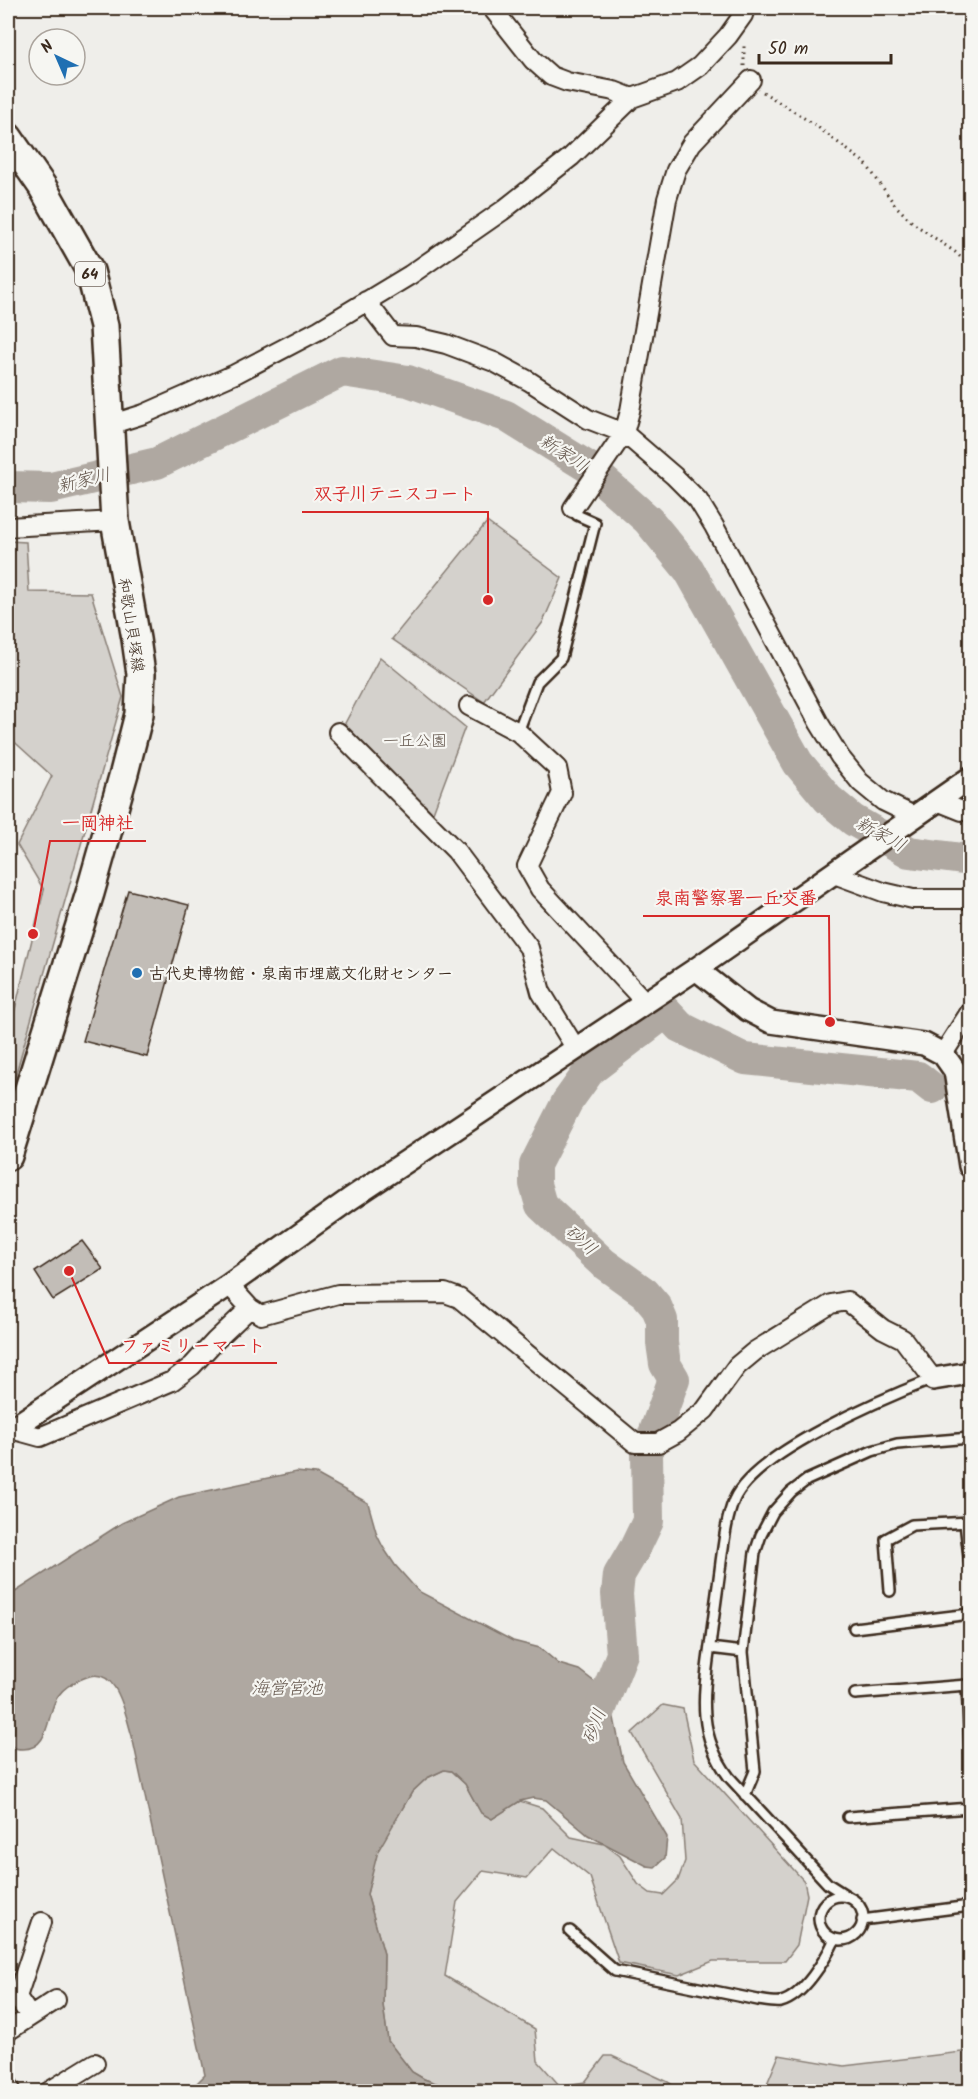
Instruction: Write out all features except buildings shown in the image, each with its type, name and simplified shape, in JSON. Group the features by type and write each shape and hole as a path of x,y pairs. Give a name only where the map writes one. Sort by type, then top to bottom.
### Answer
{"main road":[{"name":"和歌山貝塚線","path":"8,137 42,186 90,271 104,326 114,513 141,674 139,714 90,893 8,1154"}],"street":[{"path":"492,8 534,60 551,76 567,82 614,91 632,98"},
{"path":"109,429 235,374 320,330 410,275 502,211 572,157 632,98 677,82 700,66 728,36 742,14"},
{"path":"573,508 624,433 630,411 667,199 676,171 692,143 751,80"},
{"path":"366,302 393,336 416,337 446,344 494,362 530,381 588,419 624,433 674,476 698,500 714,526 819,723 840,757 860,782 883,801 914,816"},
{"path":"8,527 114,513"},
{"path":"469,706 518,732 557,768 562,793 527,866 540,889 646,1003"},
{"path":"338,732 456,851 516,930 529,948 541,992 576,1049"},
{"path":"9,1430 229,1285 350,1199 646,1003 970,778"},
{"path":"937,801 962,811 970,810"},
{"path":"834,874 884,892 913,899 970,899"},
{"path":"696,969 748,1011 771,1022 924,1044 943,1054 955,1071 970,1166"},
{"path":"943,1054 970,1014"},
{"path":"229,1285 250,1308 261,1315 338,1294 445,1293 459,1298 635,1443 650,1443 678,1432 705,1410 737,1366 755,1351 831,1304 847,1301 883,1329 903,1339 933,1379 970,1373"},
{"path":"9,1430 40,1437 172,1381 192,1366 250,1308"},
{"path":"30,2016 17,1997 42,1922"},
{"path":"8,2031 56,2000"},
{"path":"48,2091 95,2063"},
{"path":"8,2085 12,2091"}],"lane":[{"path":"518,732 537,682 561,658 595,524 577,515 573,508"},
{"path":"828,1884 824,1903 819,1912 820,1926 835,1939 853,1936 862,1920 862,1911 857,1903 828,1884 746,1795 716,1760 709,1742 704,1720 706,1677 726,1525 735,1498 753,1476 778,1455 798,1442 906,1389 933,1379"},
{"path":"746,1795 755,1772 743,1652 755,1553 773,1512 791,1492 807,1480 872,1450 897,1444 970,1438"},
{"path":"890,1591 886,1539 912,1525 968,1523 970,1565"},
{"path":"854,1628 970,1614"},
{"path":"710,1648 743,1652"},
{"path":"855,1694 969,1683 970,1751"},
{"path":"848,1817 970,1808"},
{"path":"824,1903 840,1895 850,1898"},
{"path":"862,1920 970,1906"},
{"path":"570,1931 615,1971 758,2000 781,2002 799,1992 825,1958 835,1939"}],"path":[{"path":"742,14 745,30 743,61 757,89 815,125 866,164 895,206 913,223 955,252 970,266"}],"green space":[{"path":"487,522 562,578 543,622 484,702 392,639"},
{"path":"8,541 26,542 29,592 91,593 123,697 8,1101 8,1038 44,890 17,845 52,776 8,736"},
{"name":"一丘公園","path":"380,657 465,727 432,815 343,727"},
{"path":"663,1705 683,1709 694,1760 804,1881 807,1895 797,1945 785,1961 713,1961 679,1975 619,1963 590,1877 554,1848 527,1878 483,1871 457,1902 445,1976 535,2029 538,2061 560,2086 585,2082 605,2056 612,2056 668,2082 681,2091 493,2092 487,2085 480,2083 450,2088 412,2072 388,2041 383,2005 384,1954 367,1894 377,1851 412,1792 427,1778 444,1770 451,1771 465,1784 481,1813 492,1819 520,1801 542,1808 571,1837 604,1844 620,1856 638,1884 650,1893 663,1895 678,1880 685,1861 682,1819 632,1733"},
{"path":"970,2051 970,2091 764,2091 779,2055 844,2066"}],"water":[{"name":"海営宮池","path":"296,1472 316,1474 368,1503 377,1535 383,1547 395,1565 418,1591 513,1641 540,1648 559,1664 579,1670 596,1683 612,1708 623,1762 667,1837 665,1858 655,1867 647,1866 588,1835 546,1800 533,1798 520,1801 492,1819 481,1813 465,1784 451,1771 444,1770 427,1778 412,1792 378,1851 367,1894 384,1954 383,2005 388,2041 412,2072 424,2079 450,2088 480,2083 487,2085 493,2091 189,2091 205,2075 132,1736 118,1694 112,1684 96,1675 77,1681 58,1696 39,1743 23,1749 11,1745 8,1696 8,1602 12,1594 122,1523 179,1497"}],"waterway":[{"name":"新家川","path":"8,487 51,488 157,463 342,371 408,381 506,416 588,467 648,520 689,570 798,763 828,799 853,820 909,852 970,860"},
{"name":"砂川","path":"590,1736 622,1654 617,1594 619,1575 648,1521 647,1453 674,1379 665,1364 662,1320 656,1306 645,1293 603,1263 541,1205 535,1184 535,1165 567,1102 590,1070 666,1012 680,1027 745,1059 918,1077 932,1088"}],"place":[{"name":"双子川テニスコート","path":"488,600"},
{"name":"一岡神社","path":"33,934"},
{"name":"古代史博物館・泉南市埋蔵文化財センター","path":"137,973"},
{"name":"泉南警察署一丘交番","path":"830,1022"},
{"name":"ファミリーマート","path":"69,1271"}]}
